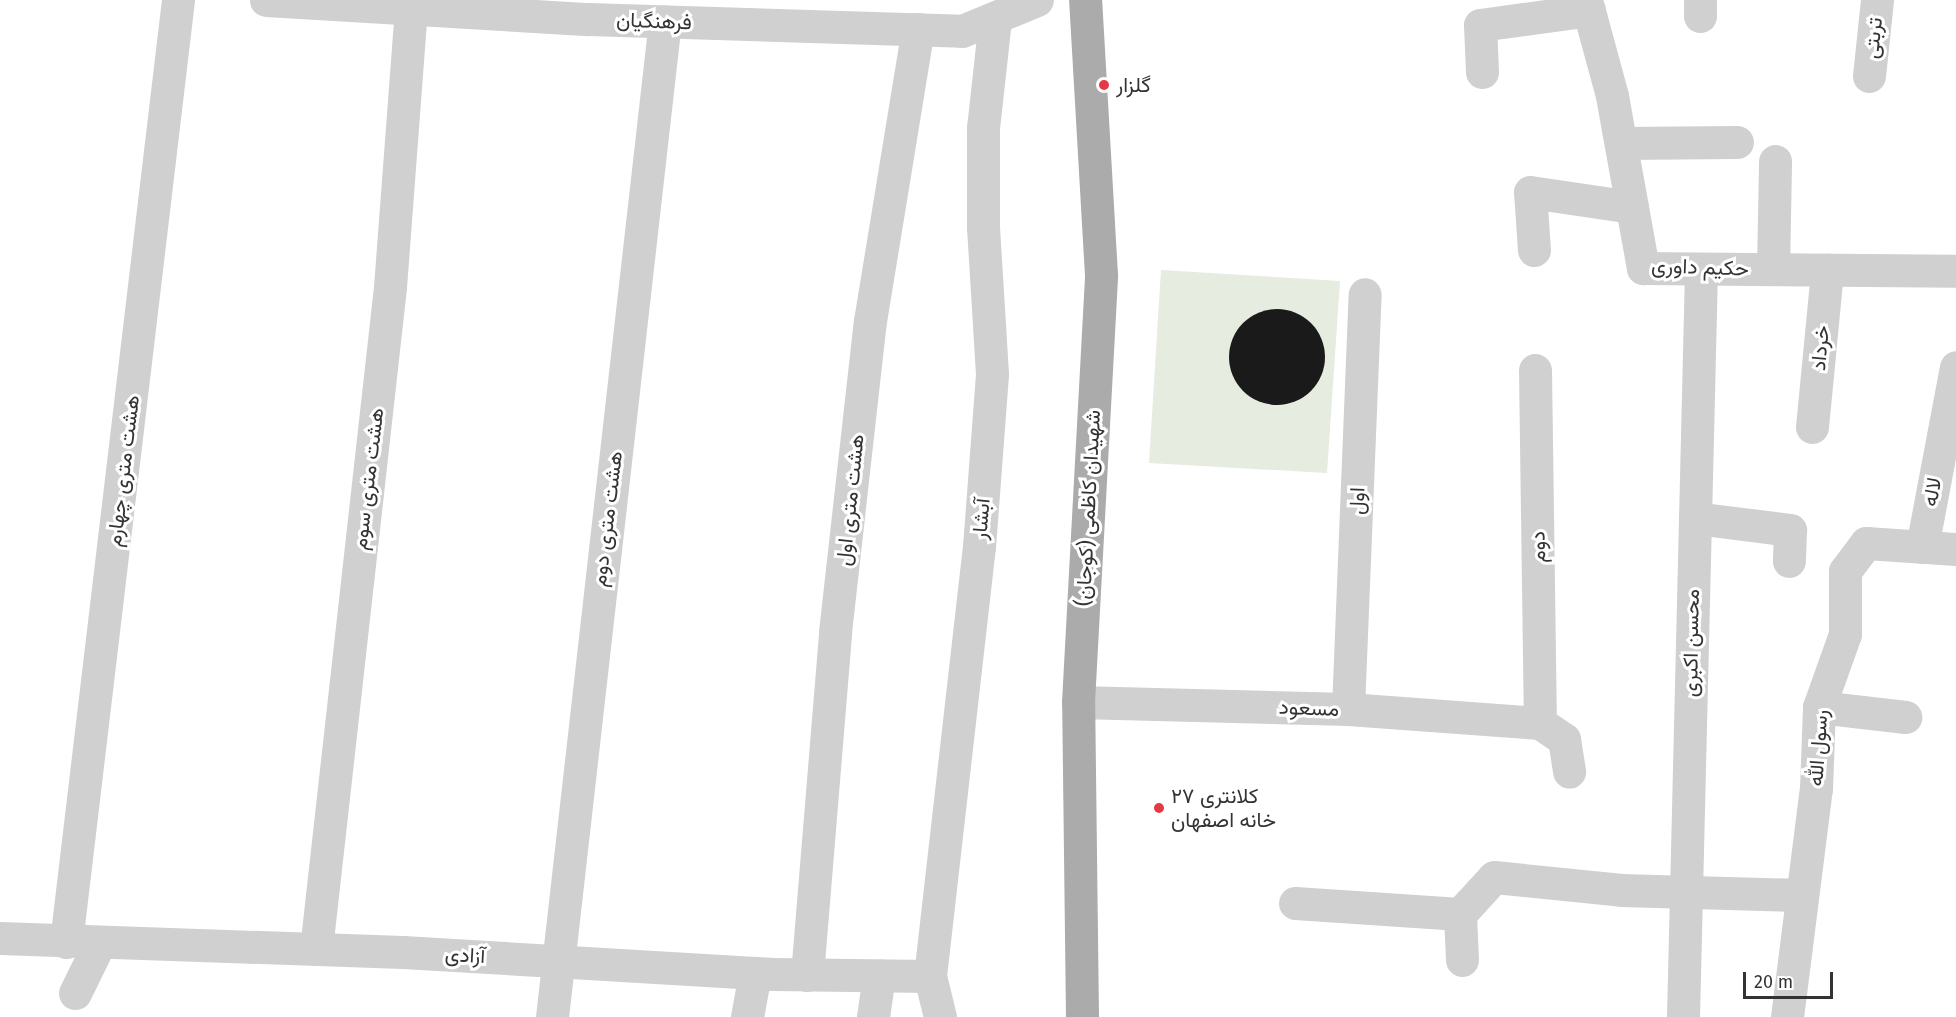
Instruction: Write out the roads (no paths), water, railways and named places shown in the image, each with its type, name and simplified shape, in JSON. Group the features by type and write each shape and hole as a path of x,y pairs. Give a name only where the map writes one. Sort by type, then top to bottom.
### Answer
{"main road":[{"name":"شهیدان کاظمی (کوجان)","path":"1082,1017 1078,702 1101,275 1085,0"}],"street":[{"name":"هشت متری چهارم","path":"66,942 178,0"},
{"name":"فرهنگیان","path":"266,0 411,9 607,10 665,21 777,13 918,30 962,31 1037,0"},
{"name":"تربتی","path":"1869,76 1877,0"},
{"path":"1482,72 1480,26 1587,5"},
{"name":"حکیم داوری","path":"1587,5 1621,143 1643,268 1956,271"},
{"name":"هشت متری سوم","path":"316,949 390,287 411,9"},
{"name":"آبشار","path":"940,1017 930,976 979,548 992,374 982,227 983,128 994,19"},
{"name":"هشت متری دوم","path":"552,1017 665,21"},
{"name":"هشت متری اول","path":"807,975 835,632 870,321 918,30"},
{"path":"1621,143 1737,142"},
{"path":"1773,269 1775,161"},
{"path":"1534,250 1530,192 1632,207"},
{"name":"محسن اکبری","path":"1683,1017 1701,268"},
{"name":"خرداد","path":"1812,427 1827,270"},
{"name":"اول","path":"1348,709 1365,294"},
{"name":"لاله","path":"1922,547 1956,367"},
{"name":"دوم","path":"1535,370 1540,723"},
{"path":"1695,518 1790,530 1789,561"},
{"name":"رسول الله","path":"1787,1017 1802,895 1819,707 1845,634 1845,571 1866,543 1956,549"},
{"name":"مسعود","path":"1078,702 1348,709 1540,723"},
{"path":"1819,707 1905,717"},
{"path":"1540,723 1564,739 1569,772"},
{"path":"1462,960 1460,914 1494,877 1685,890 1802,895"},
{"path":"1295,903 1460,914"},
{"name":"آزادی","path":"0,938 99,944 316,949 560,960 755,973 930,976"},
{"path":"75,993 99,944"},
{"path":"747,1017 755,973"},
{"path":"873,1017 879,975"}],"place":[{"name":"گلزار","path":"1104,85"},
{"name":"کلانتری ۲۷ خانه اصفهان","path":"1159,808"}]}
